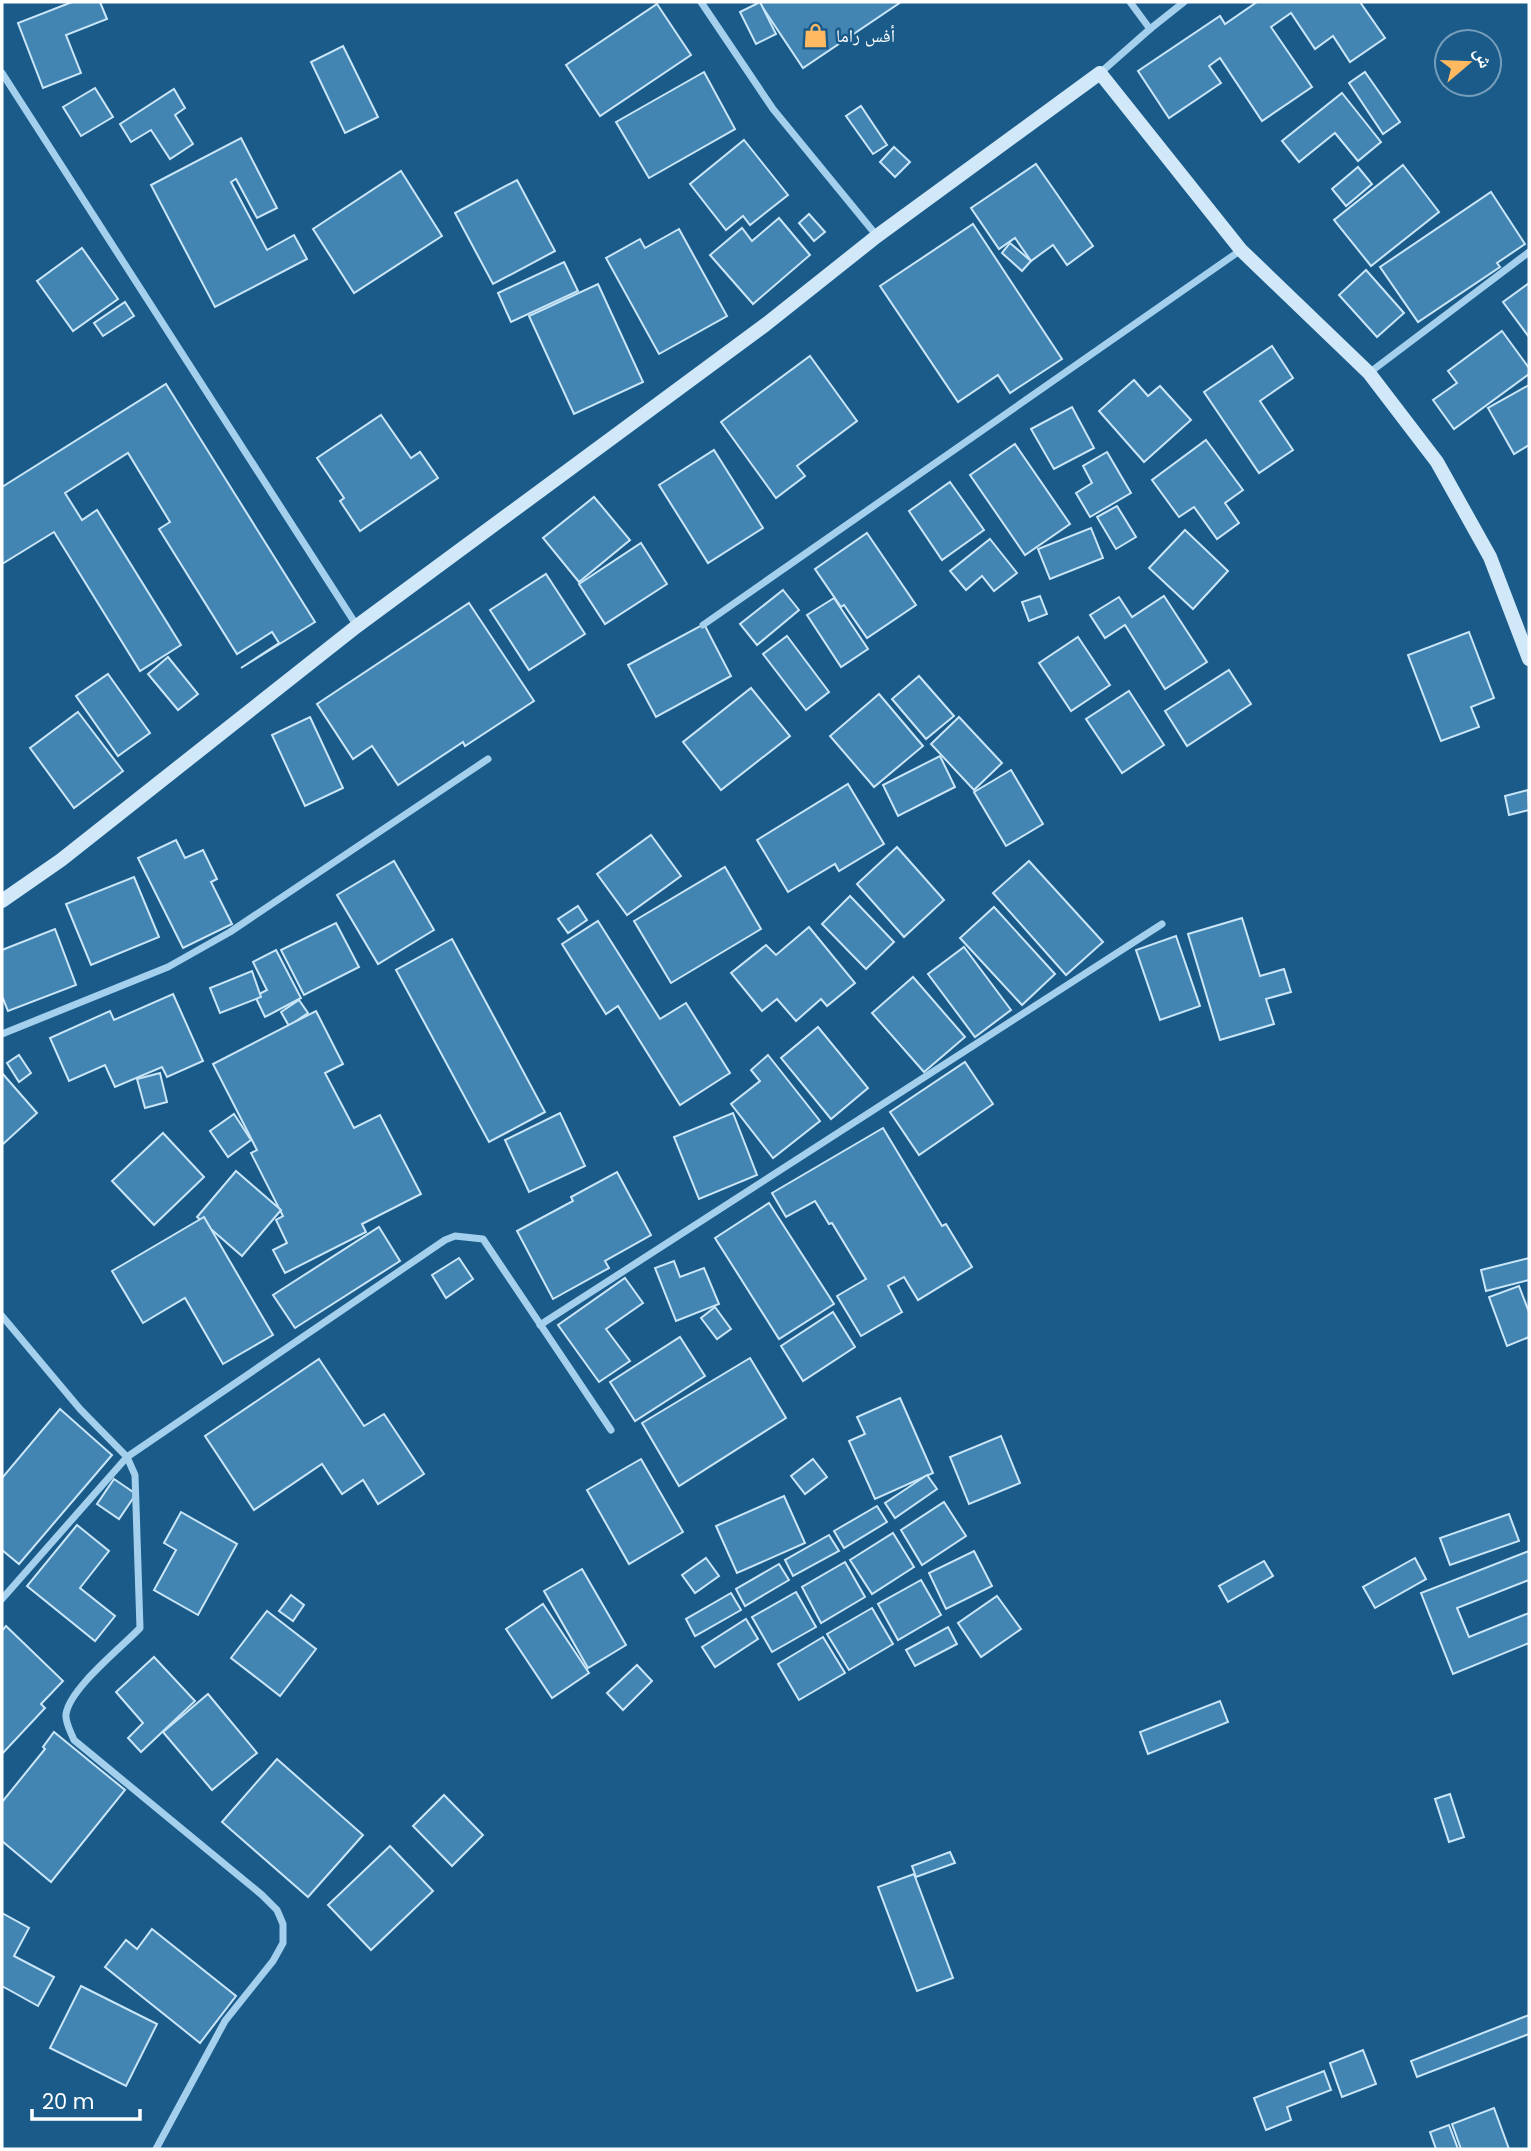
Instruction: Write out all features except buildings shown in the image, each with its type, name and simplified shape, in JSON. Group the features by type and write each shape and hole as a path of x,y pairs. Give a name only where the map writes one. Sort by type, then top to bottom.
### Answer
{"street":[{"path":"701,2 773,109 877,236"},
{"path":"1130,2 1150,29"},
{"path":"2,901 61,860 358,626 765,325 877,236 1100,73 1184,2"},
{"path":"2,73 358,626"},
{"path":"1100,73 1241,250 1369,373 1437,462 1490,557 1529,659"},
{"path":"703,625 1241,250"},
{"path":"1369,373 1529,252"},
{"path":"2,1034 168,967 199,950 242,925 488,759"},
{"path":"540,1325 1162,924"},
{"path":"2,1599 127,1457 444,1240 455,1236 483,1239 611,1430"},
{"path":"2,1316 80,1409 133,1466 141,1628 75,1692 66,1713 66,1720 75,1740 262,1895 276,1910 283,1924 283,1942 273,1961 225,2021 156,2149"}],"place":[{"name":"أفس راما","path":"816,35"}]}
